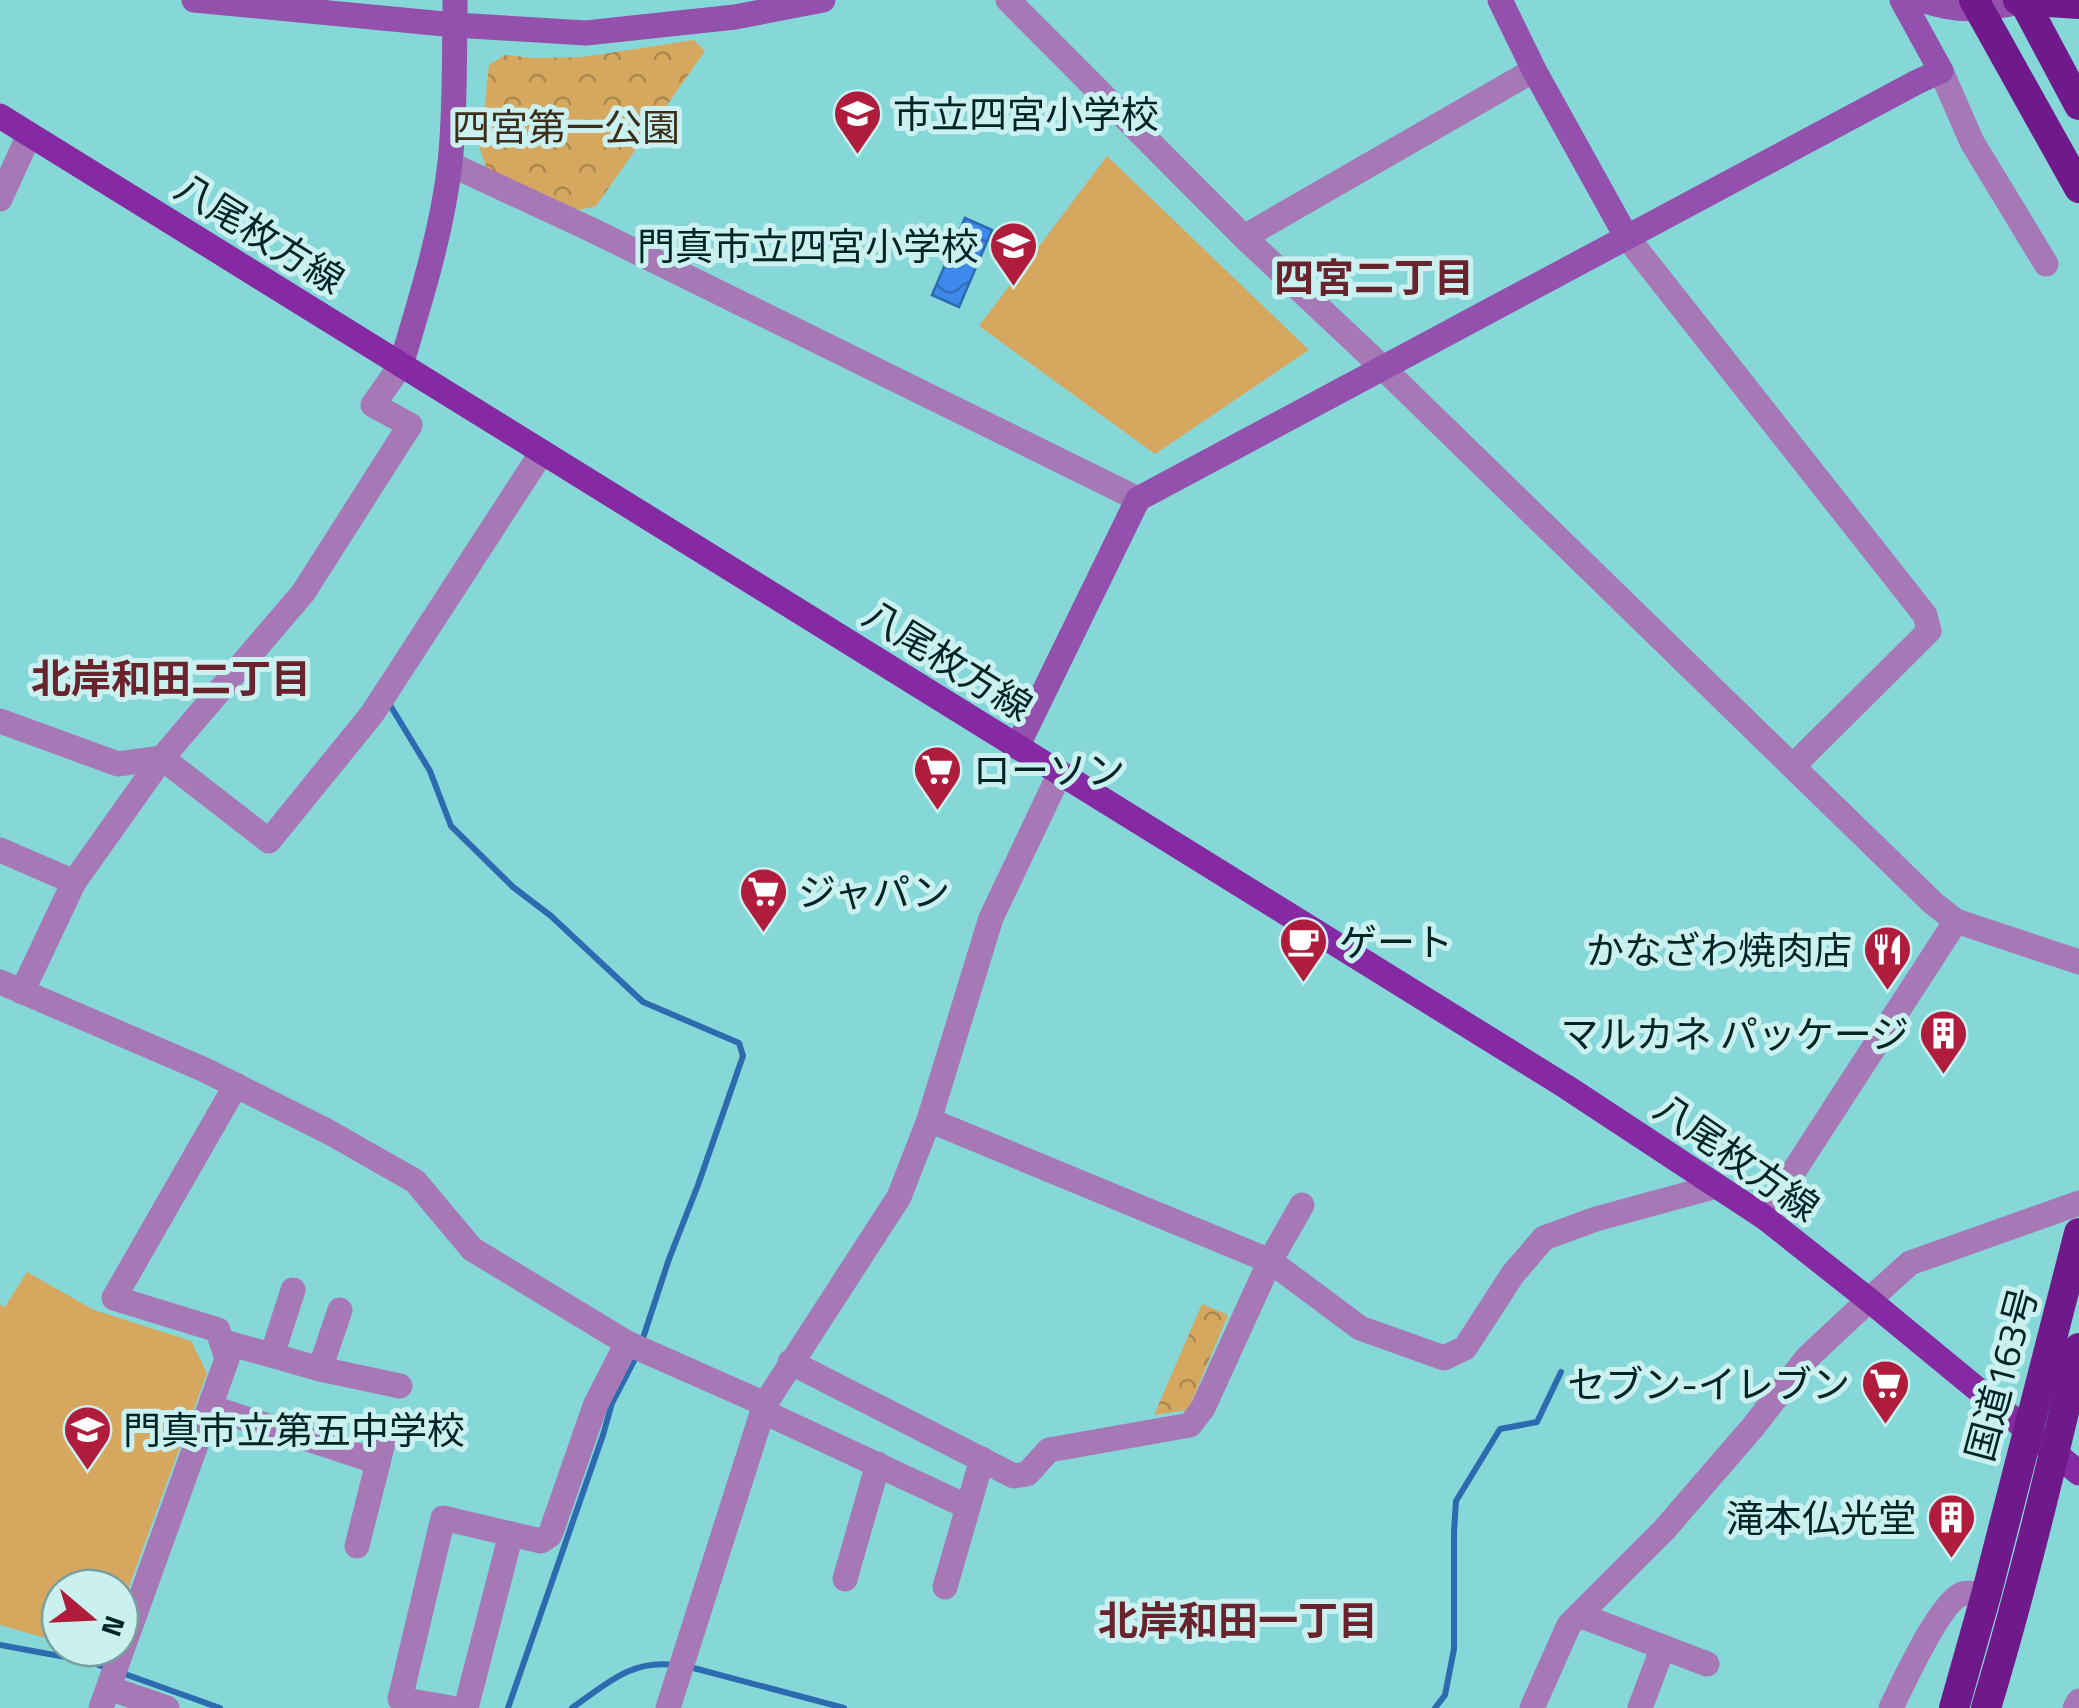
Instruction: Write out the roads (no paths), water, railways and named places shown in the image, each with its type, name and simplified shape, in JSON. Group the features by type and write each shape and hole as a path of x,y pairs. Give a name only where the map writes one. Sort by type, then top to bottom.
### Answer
{"highway":[{"path":"1974,0 2079,188"},
{"path":"1983,0 2079,176"},
{"path":"2023,0 2077,2"},
{"path":"2023,0 2079,92"},
{"path":"2023,0 2079,105"},
{"name":"国道163号","path":"1954,1708 2079,1233"},
{"name":"国道163号","path":"1986,1708 2078,1355"}],"main road":[{"name":"八尾枚方線","path":"0,116 1565,1086 1764,1217 2079,1473"}],"street":[{"path":"194,0 454,12 586,33 735,17 816,1"},
{"path":"1008,0 1244,237 1933,904 1956,921 2079,962"},
{"path":"1500,0 1626,236 1925,615 1928,631 1793,766"},
{"path":"1902,0 1941,72 1972,142 2046,264"},
{"path":"1922,0 1974,10 2023,0"},
{"path":"454,12 450,164 434,251 401,364 373,404 410,425 303,593 162,758 74,882 11,987 236,1086 326,1131 415,1181 472,1249 627,1344 968,1507"},
{"path":"1244,237 1534,70"},
{"path":"1017,747 1138,500 1626,236 1941,72"},
{"path":"0,199 30,135"},
{"path":"450,164 592,230 1138,500"},
{"path":"0,721 118,764 162,758 269,841 372,714 542,452"},
{"path":"668,1708 764,1407 898,1196 929,1120 991,918 1060,773"},
{"path":"0,850 74,882"},
{"path":"1764,1217 1956,921"},
{"path":"166,1708 109,1685 227,1360 218,1330 114,1298 236,1086"},
{"path":"929,1120 1270,1261 1360,1328 1444,1358 1465,1348 1513,1274 1544,1238 1596,1219 1717,1186"},
{"path":"1532,1708 1570,1625 1579,1614 1664,1530 1753,1428 1807,1358 1869,1300 1910,1263 2079,1203"},
{"path":"790,1362 1014,1476 1028,1474 1050,1450 1190,1426 1203,1408 1270,1261 1302,1205"},
{"path":"272,1355 293,1290"},
{"path":"320,1369 340,1310"},
{"path":"221,1341 320,1369 400,1386"},
{"path":"451,1708 400,1698 443,1518 542,1541 550,1534 596,1406 627,1344"},
{"path":"210,1407 381,1450 357,1546"},
{"path":"2055,1454 2079,1419"},
{"path":"945,1587 982,1460"},
{"path":"846,1579 878,1464"},
{"path":"466,1708 510,1534"},
{"path":"1891,1708 1946,1607 1966,1593 1986,1595"},
{"path":"1579,1614 1707,1664"},
{"path":"1640,1708 1663,1647"},
{"path":"2075,1708 2079,1700"}],"water":[{"path":"965,218 992,230 959,307 932,295"}],"waterway":[{"path":"387,700 430,771 451,826 513,887 551,916 643,1002 739,1043 743,1056 642,1341"},
{"path":"508,1708 612,1403 638,1353"},
{"path":"1435,1708 1445,1695 1454,1649 1456,1501 1500,1429 1537,1422 1561,1372"},
{"path":"0,1645 110,1669"},
{"path":"572,1708 632,1670 674,1665"},
{"path":"686,1666 844,1708"},
{"path":"122,1673 220,1708"}],"place":[{"name":"市立四宮小学校","path":"858,156"},
{"name":"門真市立四宮小学校","path":"1014,288"},
{"name":"ローソン","path":"938,812"},
{"name":"ジャパン","path":"763,934"},
{"name":"ゲート","path":"1304,984"},
{"name":"かなざわ焼肉店","path":"1887,992"},
{"name":"マルカネ パッケージ","path":"1944,1076"},
{"name":"セブン-イレブン","path":"1885,1426"},
{"name":"門真市立第五中学校","path":"88,1472"},
{"name":"滝本仏光堂","path":"1951,1560"}],"district":[{"name":"四宮二丁目","path":"1374,277"},
{"name":"北岸和田二丁目","path":"171,678"},
{"name":"北岸和田一丁目","path":"1238,1620"}],"park label":[{"name":"四宮第一公園","path":"566,127"}]}
